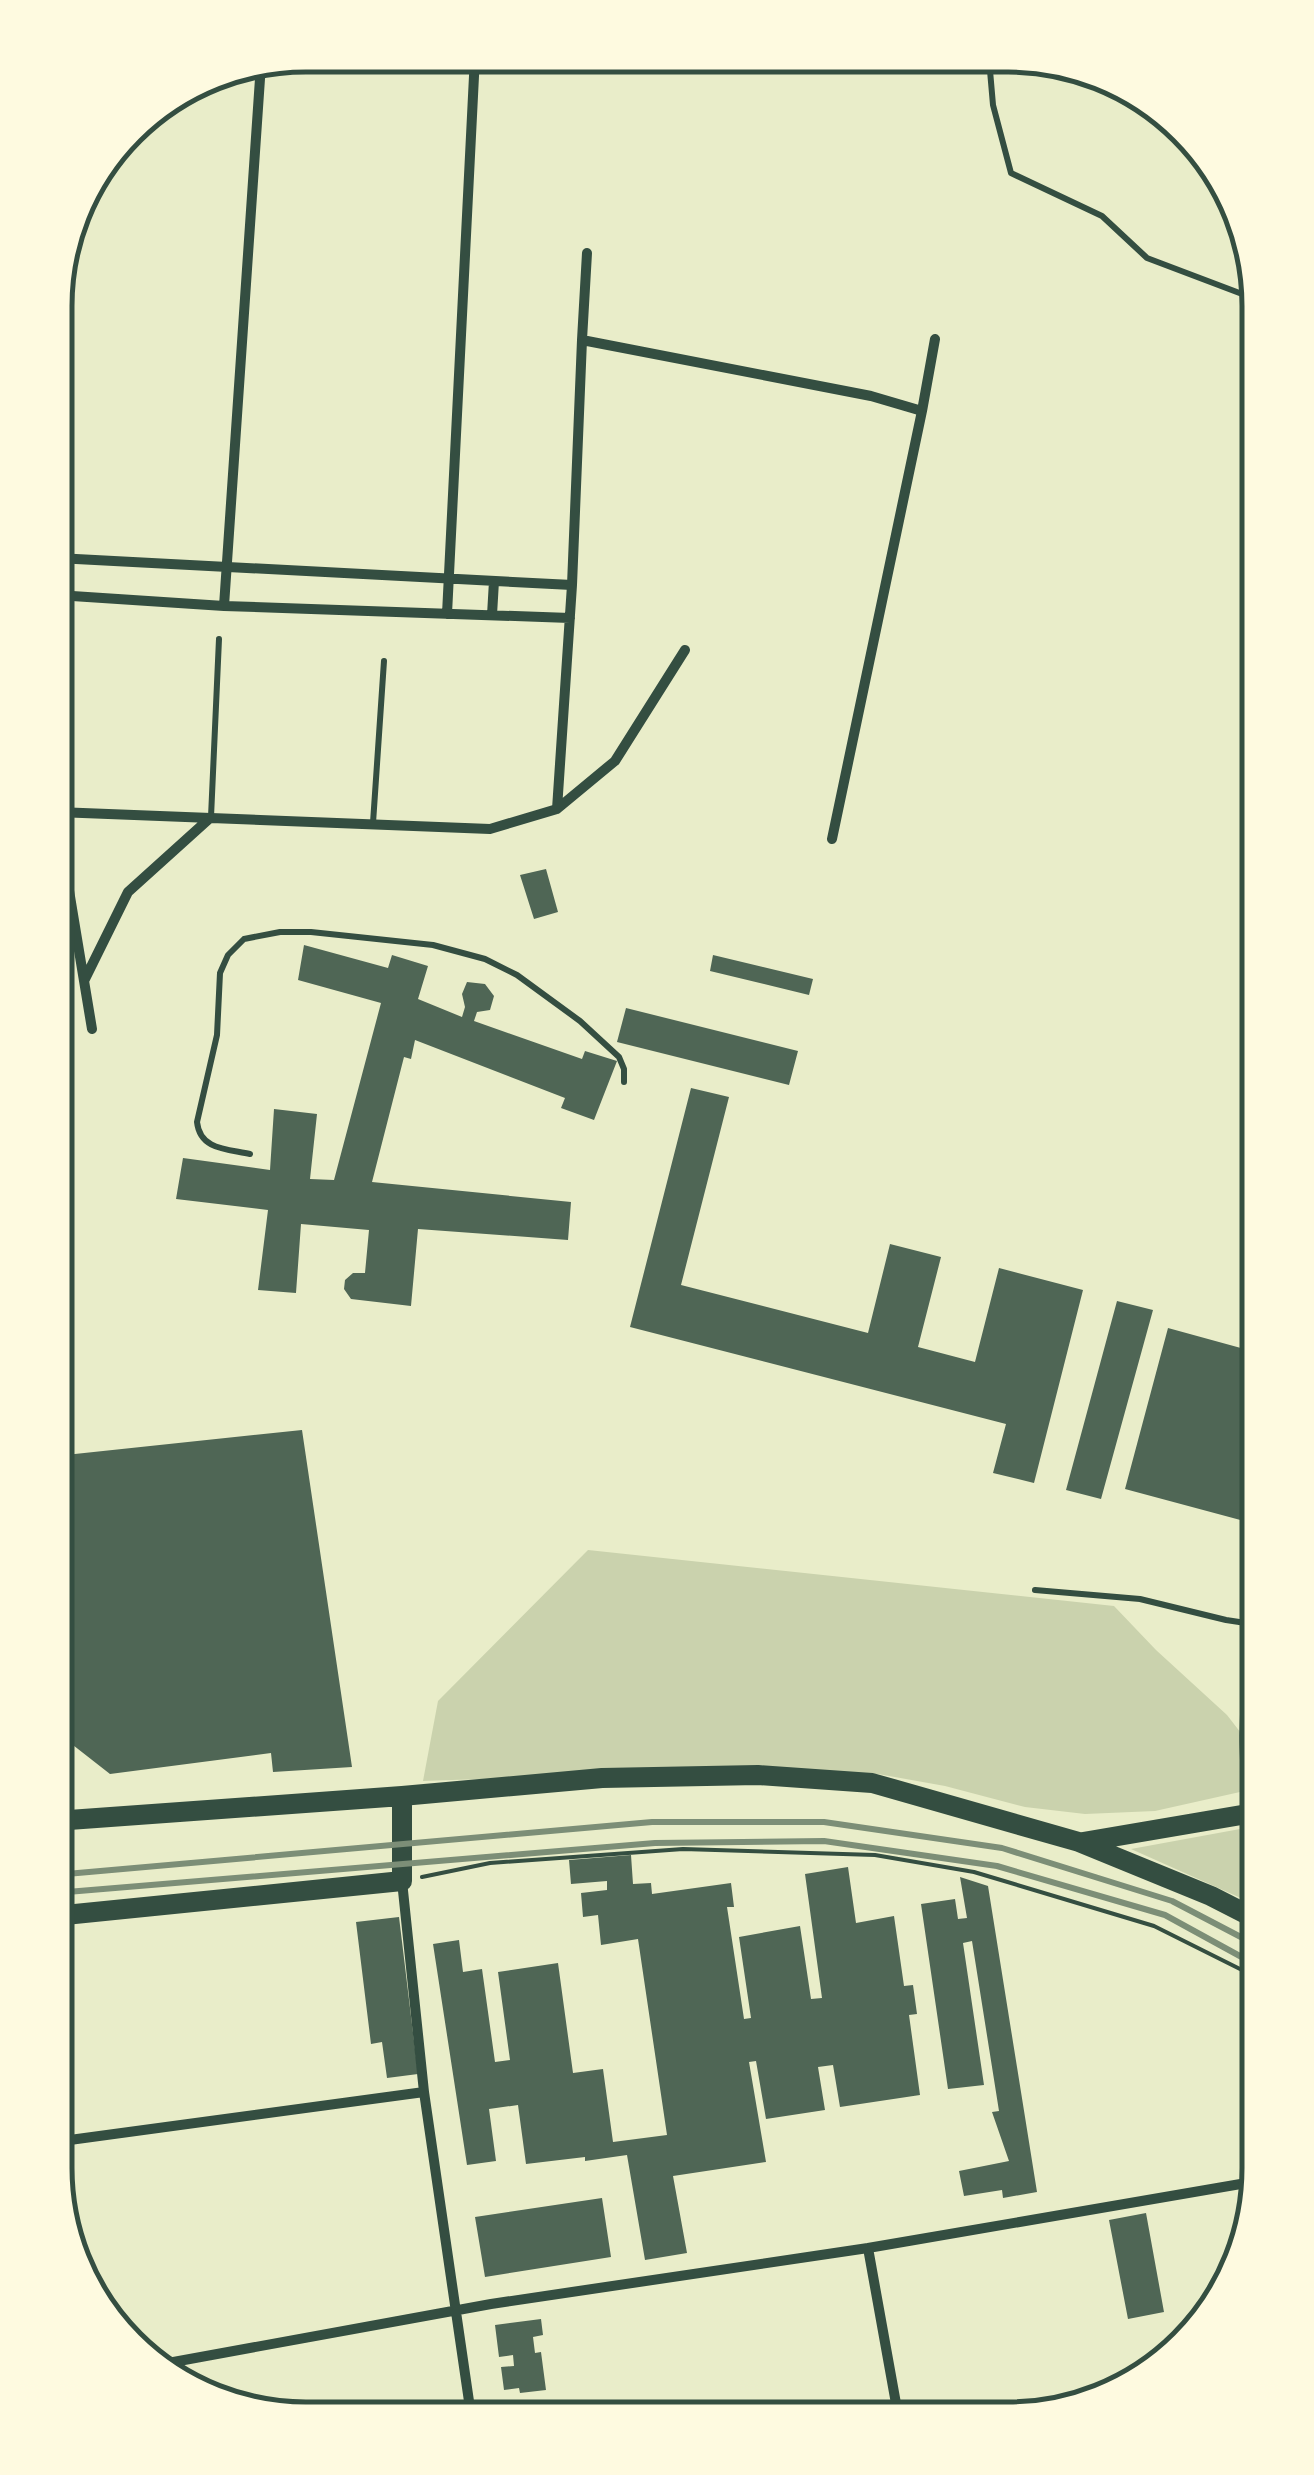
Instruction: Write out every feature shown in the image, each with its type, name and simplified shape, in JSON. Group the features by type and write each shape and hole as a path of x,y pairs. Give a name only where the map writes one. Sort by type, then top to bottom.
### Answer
{"main road":[{"path":"72,1820 602,1778 758,1775 872,1782 1080,1842 1241,1911"},
{"path":"72,1914 402,1881 402,1796"},
{"path":"1080,1842 1241,1815"}],"street":[{"path":"447,614 474,73"},
{"path":"224,606 260,77"},
{"path":"558,809 587,253"},
{"path":"832,839 935,339"},
{"path":"582,340 870,396 922,411"},
{"path":"72,559 572,585"},
{"path":"492,616 494,582"},
{"path":"72,596 224,606 570,618"},
{"path":"72,813 490,829 558,809 615,761 685,650"},
{"path":"84,982 128,892 210,818"},
{"path":"72,909 92,1029"},
{"path":"402,1881 424,2092 470,2402"},
{"path":"72,2140 424,2092"},
{"path":"175,2362 456,2310 868,2248 1241,2184"},
{"path":"868,2248 896,2402"}],"lane":[{"path":"990,72 993,105 1011,173 1102,216 1146,258 1241,294"},
{"path":"210,818 218,639"},
{"path":"373,824 384,661"},
{"path":"250,1154 204,1142 197,1122 217,1035 220,972 228,955 244,940 260,934 328,934 433,945 484,959 517,975 591,1030 619,1057 624,1082"},
{"path":"1035,1590 1140,1599 1241,1622"}],"path":[{"path":"402,1881 490,1863 683,1849 874,1855 974,1872 1154,1926 1241,1970"}],"green space":[{"path":"588,1550 1114,1606 1241,1733 1240,1792 1155,1811 1085,1814 1025,1807 878,1774 715,1771 423,1781 438,1701"},
{"path":"1240,1829 1241,1898 1131,1849"}],"building":[{"path":"546,869 558,912 534,919 520,875"},
{"path":"304,945 388,968 392,955 428,966 418,999 462,1017 462,994 467,982 485,984 494,996 490,1010 477,1012 474,1021 582,1059 585,1051 617,1061 594,1120 561,1108 565,1098 415,1040 411,1059 404,1057 372,1182 571,1202 568,1240 418,1229 411,1306 351,1299 344,1289 345,1280 353,1273 365,1273 369,1230 301,1224 296,1293 258,1290 268,1210 176,1199 183,1158 270,1170 274,1109 317,1114 310,1179 334,1180 381,1003 298,980"},
{"path":"713,955 813,979 809,995 710,971"},
{"path":"626,1008 798,1051 789,1085 617,1042"},
{"path":"691,1088 729,1097 681,1285 868,1333 890,1244 941,1257 918,1347 975,1362 999,1268 1083,1290 1034,1483 993,1473 1006,1424 630,1327"},
{"path":"1117,1301 1153,1310 1101,1499 1066,1490"},
{"path":"1168,1328 1241,1348 1241,1520 1125,1489"},
{"path":"302,1430 352,1767 273,1772 271,1753 110,1774 72,1744 72,1454"},
{"path":"631,1855 633,1884 651,1883 652,1894 731,1883 734,1907 727,1907 744,2019 751,2018 739,1937 800,1926 811,1999 822,1998 805,1874 848,1867 856,1923 894,1916 904,1986 913,1985 917,2014 909,2015 920,2095 840,2107 833,2065 818,2067 825,2110 766,2119 756,2061 749,2062 766,2162 673,2176 687,2253 645,2260 627,2155 526,2164 518,2105 489,2109 496,2161 467,2165 433,1944 459,1940 463,1972 482,1969 495,2062 510,2060 498,1972 558,1963 573,2073 603,2069 613,2142 667,2135 638,1939 601,1945 598,1915 583,1917 581,1893 607,1890 607,1881 571,1884 569,1860"},
{"path":"960,1877 988,1886 1037,2192 1003,2198 1002,2190 964,2196 959,2171 1009,2161 992,2112 999,2111 972,1941 963,1943 984,2085 948,2089 921,1904 955,1899 958,1919 967,1918"},
{"path":"399,1917 418,2074 387,2078 382,2042 371,2044 356,1922"},
{"path":"602,2198 611,2257 485,2277 475,2217"},
{"path":"1146,2213 1164,2312 1128,2319 1109,2220"},
{"path":"541,2319 543,2335 533,2337 535,2353 541,2352 546,2390 504,2390 501,2367 514,2366 513,2355 499,2357 495,2325"}],"railway":[{"path":"72,1873 652,1822 824,1822 1002,1848 1172,1901 1241,1937"},
{"path":"72,1892 655,1843 824,1841 997,1866 1165,1915 1241,1957"}]}
